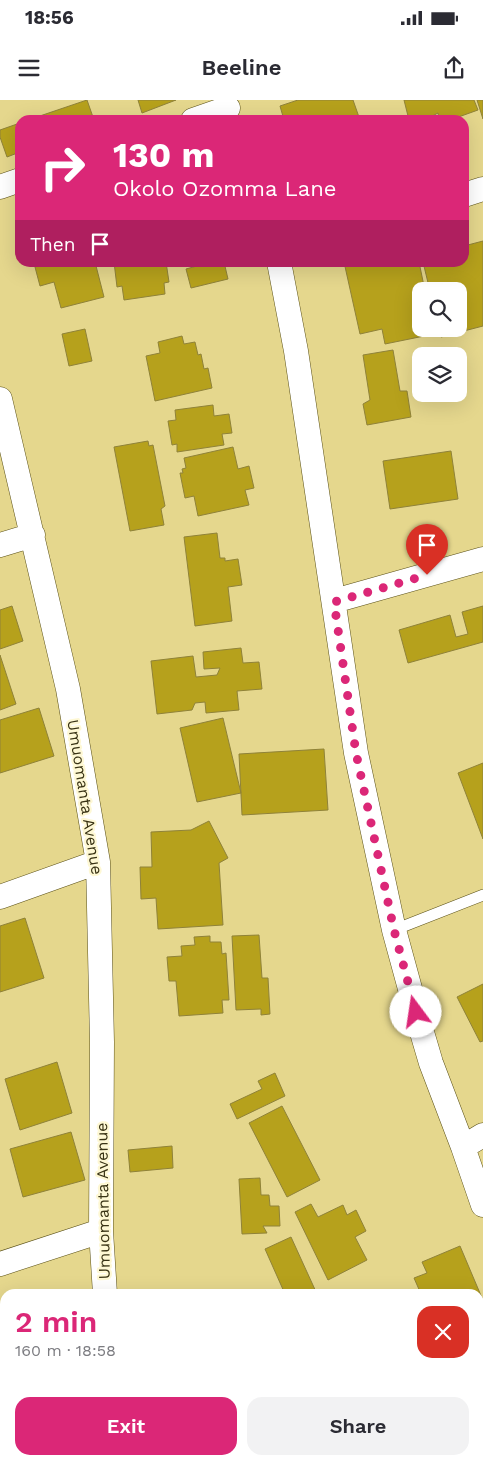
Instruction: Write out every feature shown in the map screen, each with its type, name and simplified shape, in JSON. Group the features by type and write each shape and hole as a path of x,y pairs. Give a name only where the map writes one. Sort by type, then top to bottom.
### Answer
{"street":[{"path":"209,115 229,109"},
{"path":"0,187 15,182"},
{"path":"469,193 483,189"},
{"path":"280,267 298,360 356,753 394,930 429,1054 473,1141 483,1205"},
{"name":"Umuomanta Avenue","path":"0,399 68,689 98,862 102,1042 101,1231 105,1289"},
{"path":"0,545 32,535"},
{"path":"334,602 483,559"},
{"path":"0,897 98,862"},
{"path":"0,1264 101,1231"}],"lane":[{"path":"394,930 483,895"}],"building":[{"path":"87,100 92,115 43,115"},
{"path":"138,100 176,100 142,113"},
{"path":"298,100 353,100 358,115 283,115 280,106"},
{"path":"404,100 474,100 478,110 464,115 438,115 438,113 434,115 408,115"},
{"path":"477,100 483,100 483,119"},
{"path":"15,125 15,154 7,157 0,137 0,130"},
{"path":"483,241 483,326 467,330 467,282 428,282 424,267 469,267 469,245"},
{"path":"35,267 96,267 104,297 61,308 54,282 40,286"},
{"path":"115,267 167,267 169,282 164,283 165,294 124,300 122,286 117,287"},
{"path":"193,267 225,267 228,279 191,288 186,269"},
{"path":"345,267 420,267 423,282 412,282 412,337 419,337 385,344 382,329 360,334"},
{"path":"85,329 92,361 69,366 62,334"},
{"path":"182,336 184,344 195,342 198,355 201,354 204,369 208,368 212,388 155,401 146,356 160,353 158,342"},
{"path":"393,350 400,391 407,391 411,417 367,425 363,404 370,400 363,355"},
{"path":"213,405 214,416 229,414 232,433 222,434 224,445 177,452 177,444 172,445 168,421 176,420 175,410"},
{"path":"148,441 149,446 153,445 165,506 161,509 164,525 130,531 114,447"},
{"path":"233,447 238,469 249,466 254,488 245,490 249,505 198,516 194,496 185,498 180,473 183,473 182,469 186,468 184,458"},
{"path":"451,451 458,499 390,509 383,461"},
{"path":"217,533 220,558 225,558 225,561 238,559 242,585 228,587 232,621 195,626 184,537"},
{"path":"12,606 23,641 0,649 0,610"},
{"path":"483,606 483,642 408,663 399,630 450,615 456,637 468,634 462,612"},
{"path":"241,648 243,663 259,662 262,689 237,691 239,710 206,713 205,702 195,703 192,710 157,714 151,661 193,656 196,677 217,675 220,668 204,669 203,652"},
{"path":"0,655 16,704 0,710"},
{"path":"39,708 54,756 0,773 0,720"},
{"path":"223,718 241,793 197,802 180,728"},
{"path":"324,749 328,810 242,815 239,754"},
{"path":"483,763 483,839 458,773"},
{"path":"209,821 228,858 219,863 223,925 158,929 156,898 141,899 140,867 152,867 151,832 191,830"},
{"path":"25,918 44,978 0,992 0,926"},
{"path":"259,935 262,978 268,978 270,1014 261,1015 261,1009 236,1010 232,936"},
{"path":"210,936 210,942 221,942 222,954 226,953 229,1000 222,1000 223,1013 179,1016 176,981 169,981 167,957 182,956 181,946 195,945 194,937"},
{"path":"483,984 483,1041 480,1042 457,997"},
{"path":"57,1062 72,1113 20,1130 5,1079"},
{"path":"275,1073 285,1096 237,1119 230,1104 262,1089 258,1081"},
{"path":"282,1106 320,1180 287,1197 249,1123"},
{"path":"71,1132 85,1180 23,1197 10,1149"},
{"path":"172,1146 173,1168 130,1172 128,1150"},
{"path":"260,1178 261,1195 269,1195 270,1206 279,1206 280,1226 263,1226 267,1233 242,1234 239,1179"},
{"path":"311,1204 318,1217 343,1205 347,1215 356,1210 366,1231 355,1237 367,1260 328,1280 295,1212"},
{"path":"291,1237 315,1289 283,1289 265,1249"},
{"path":"460,1246 478,1289 419,1289 414,1278 427,1273 422,1262"}],"route":[{"path":"416,1012 394,930 356,753 334,602 427,575"}]}
